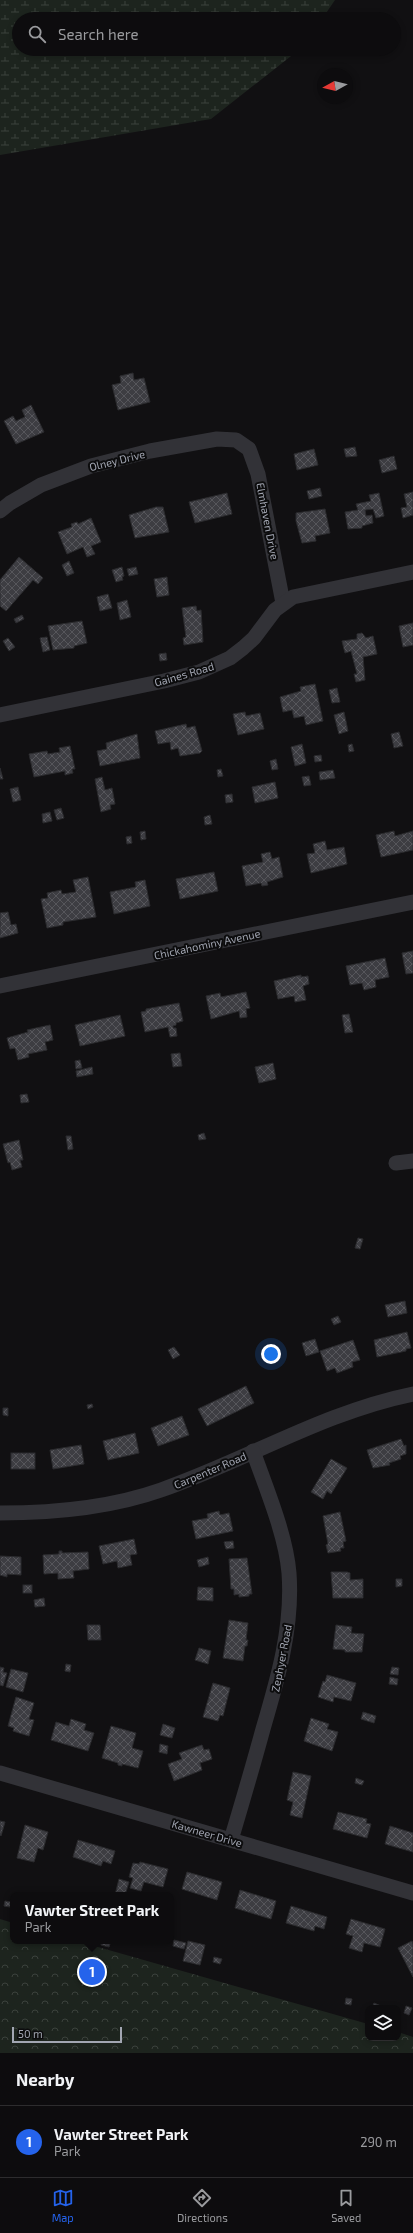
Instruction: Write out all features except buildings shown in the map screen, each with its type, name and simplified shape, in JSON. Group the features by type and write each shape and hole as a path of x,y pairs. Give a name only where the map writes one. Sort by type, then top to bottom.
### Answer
{"street":[{"name":"Olney Drive","path":"0,511 10,502 41,485 91,466 150,451 217,439 230,438 242,444"},
{"name":"Elmhaven Drive","path":"242,444 249,449 258,474 275,555 283,603"},
{"name":"Gaines Road","path":"0,715 164,681 217,665 230,658 254,638 275,610 293,597 413,572"},
{"name":"Chickahominy Avenue","path":"0,986 413,902"},
{"path":"396,1163 413,1161"},
{"name":"Carpenter Road","path":"0,1513 50,1512 87,1508 136,1498 201,1475 253,1451 346,1412 413,1394"},
{"name":"Zephyer Road","path":"231,1840 278,1678 286,1642 289,1610 289,1573 286,1556 272,1503 253,1451"},
{"name":"Kawneer Drive","path":"0,1773 413,1893"}],"green space":[{"path":"0,0 335,0 327,12 12,12 12,56 291,56 211,119 0,155"},
{"path":"0,1919 10,1922 10,1944 88,1944 365,2023 365,2041 401,2041 401,2033 413,2037 413,2053 0,2053"}],"place":[{"name":"Vawter Street Park","path":"92,1972"}]}
